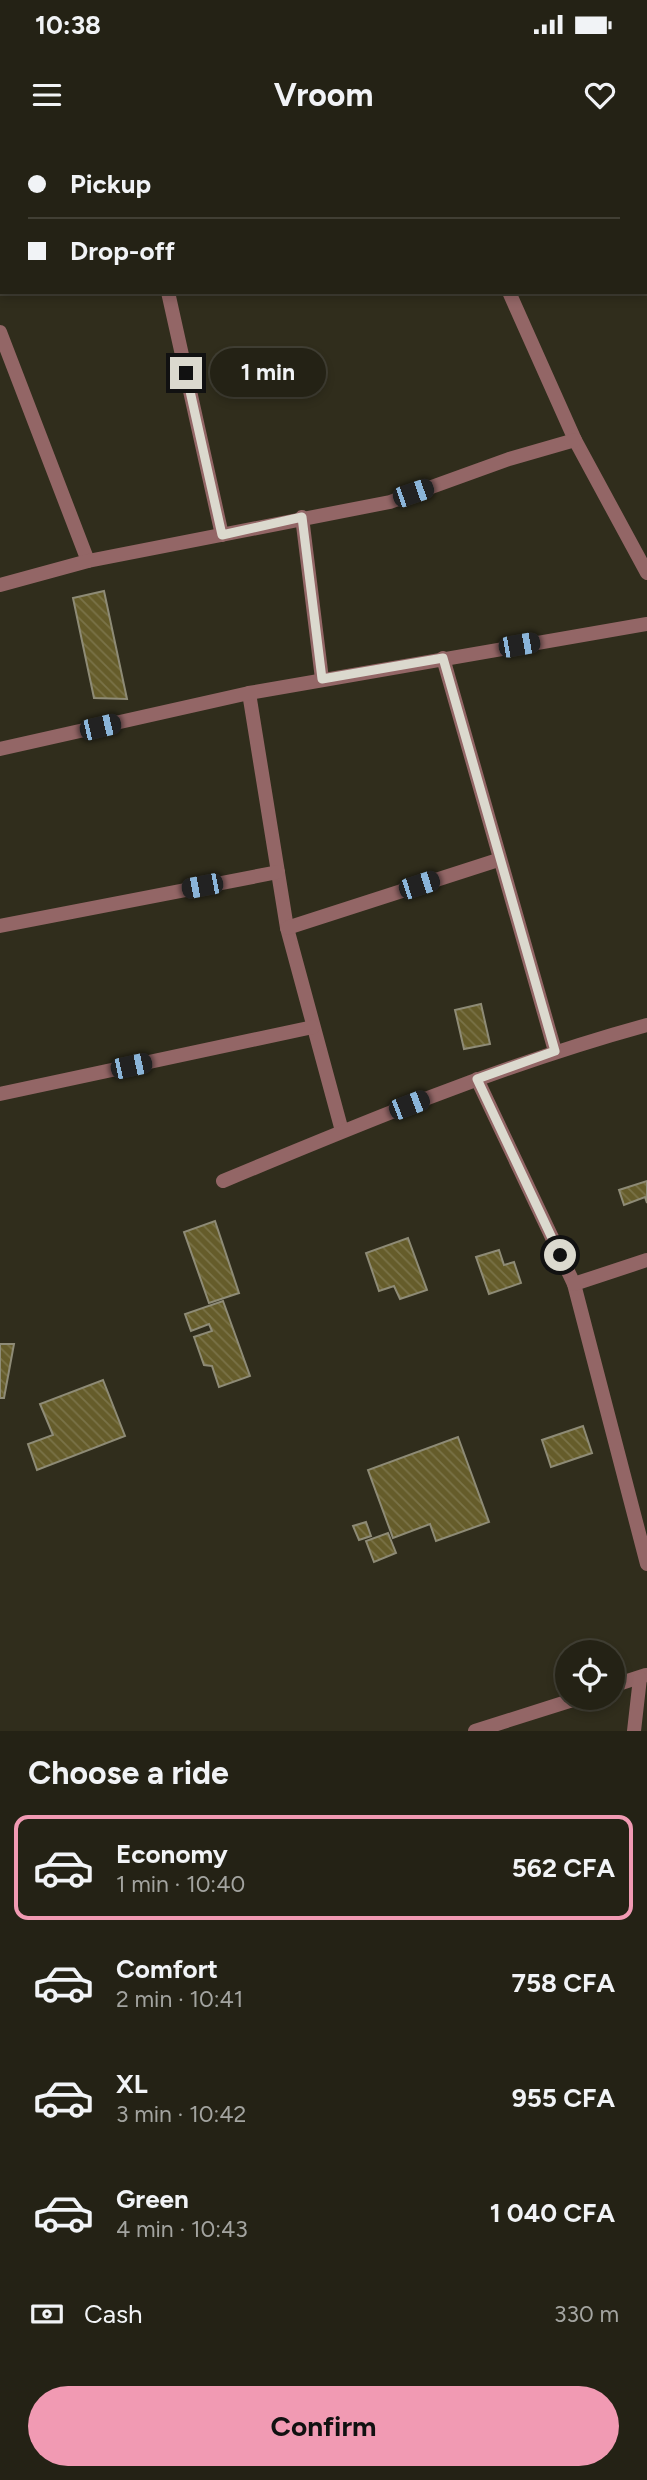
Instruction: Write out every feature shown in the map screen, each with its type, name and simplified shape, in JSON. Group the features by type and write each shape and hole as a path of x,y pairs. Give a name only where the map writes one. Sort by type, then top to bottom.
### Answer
{"street":[{"path":"168,294 222,535"},
{"path":"510,294 575,440 647,573"},
{"path":"0,332 88,561"},
{"path":"0,584 88,561 302,517 390,502 509,459 575,440"},
{"path":"302,517 322,679"},
{"path":"0,749 249,693 647,624"},
{"path":"443,658 498,860 555,1051"},
{"path":"249,693 287,928 342,1131"},
{"path":"287,928 498,860"},
{"path":"0,926 278,872"},
{"path":"223,1181 477,1079 555,1051 647,1025"},
{"path":"0,1094 313,1027"},
{"path":"477,1079 574,1284 647,1564"},
{"path":"574,1284 647,1260"},
{"path":"625,1682 644,1676 634,1731"},
{"path":"475,1731 555,1706"}],"building":[{"path":"104,591 127,699 94,698 73,598"},
{"path":"481,1004 490,1044 464,1049 455,1010"},
{"path":"647,1181 647,1203 645,1197 624,1205 619,1190"},
{"path":"215,1221 239,1293 209,1303 184,1232"},
{"path":"408,1238 427,1290 400,1299 394,1286 379,1291 366,1253"},
{"path":"499,1250 504,1265 514,1262 521,1283 489,1294 476,1257"},
{"path":"223,1301 250,1376 219,1387 212,1366 204,1365 194,1337 212,1331 209,1324 191,1331 185,1314"},
{"path":"0,1344 14,1344 4,1398 0,1398"},
{"path":"103,1380 125,1436 37,1470 28,1444 53,1435 40,1404"},
{"path":"583,1426 592,1453 551,1467 542,1440"},
{"path":"458,1437 489,1522 436,1541 430,1524 393,1538 368,1470"},
{"path":"366,1522 371,1536 359,1540 353,1526"},
{"path":"388,1533 396,1553 374,1562 366,1541"}],"route":[{"path":"186,373 222,535 302,517 322,679 443,658 498,860 555,1051 477,1079 560,1255"}]}
